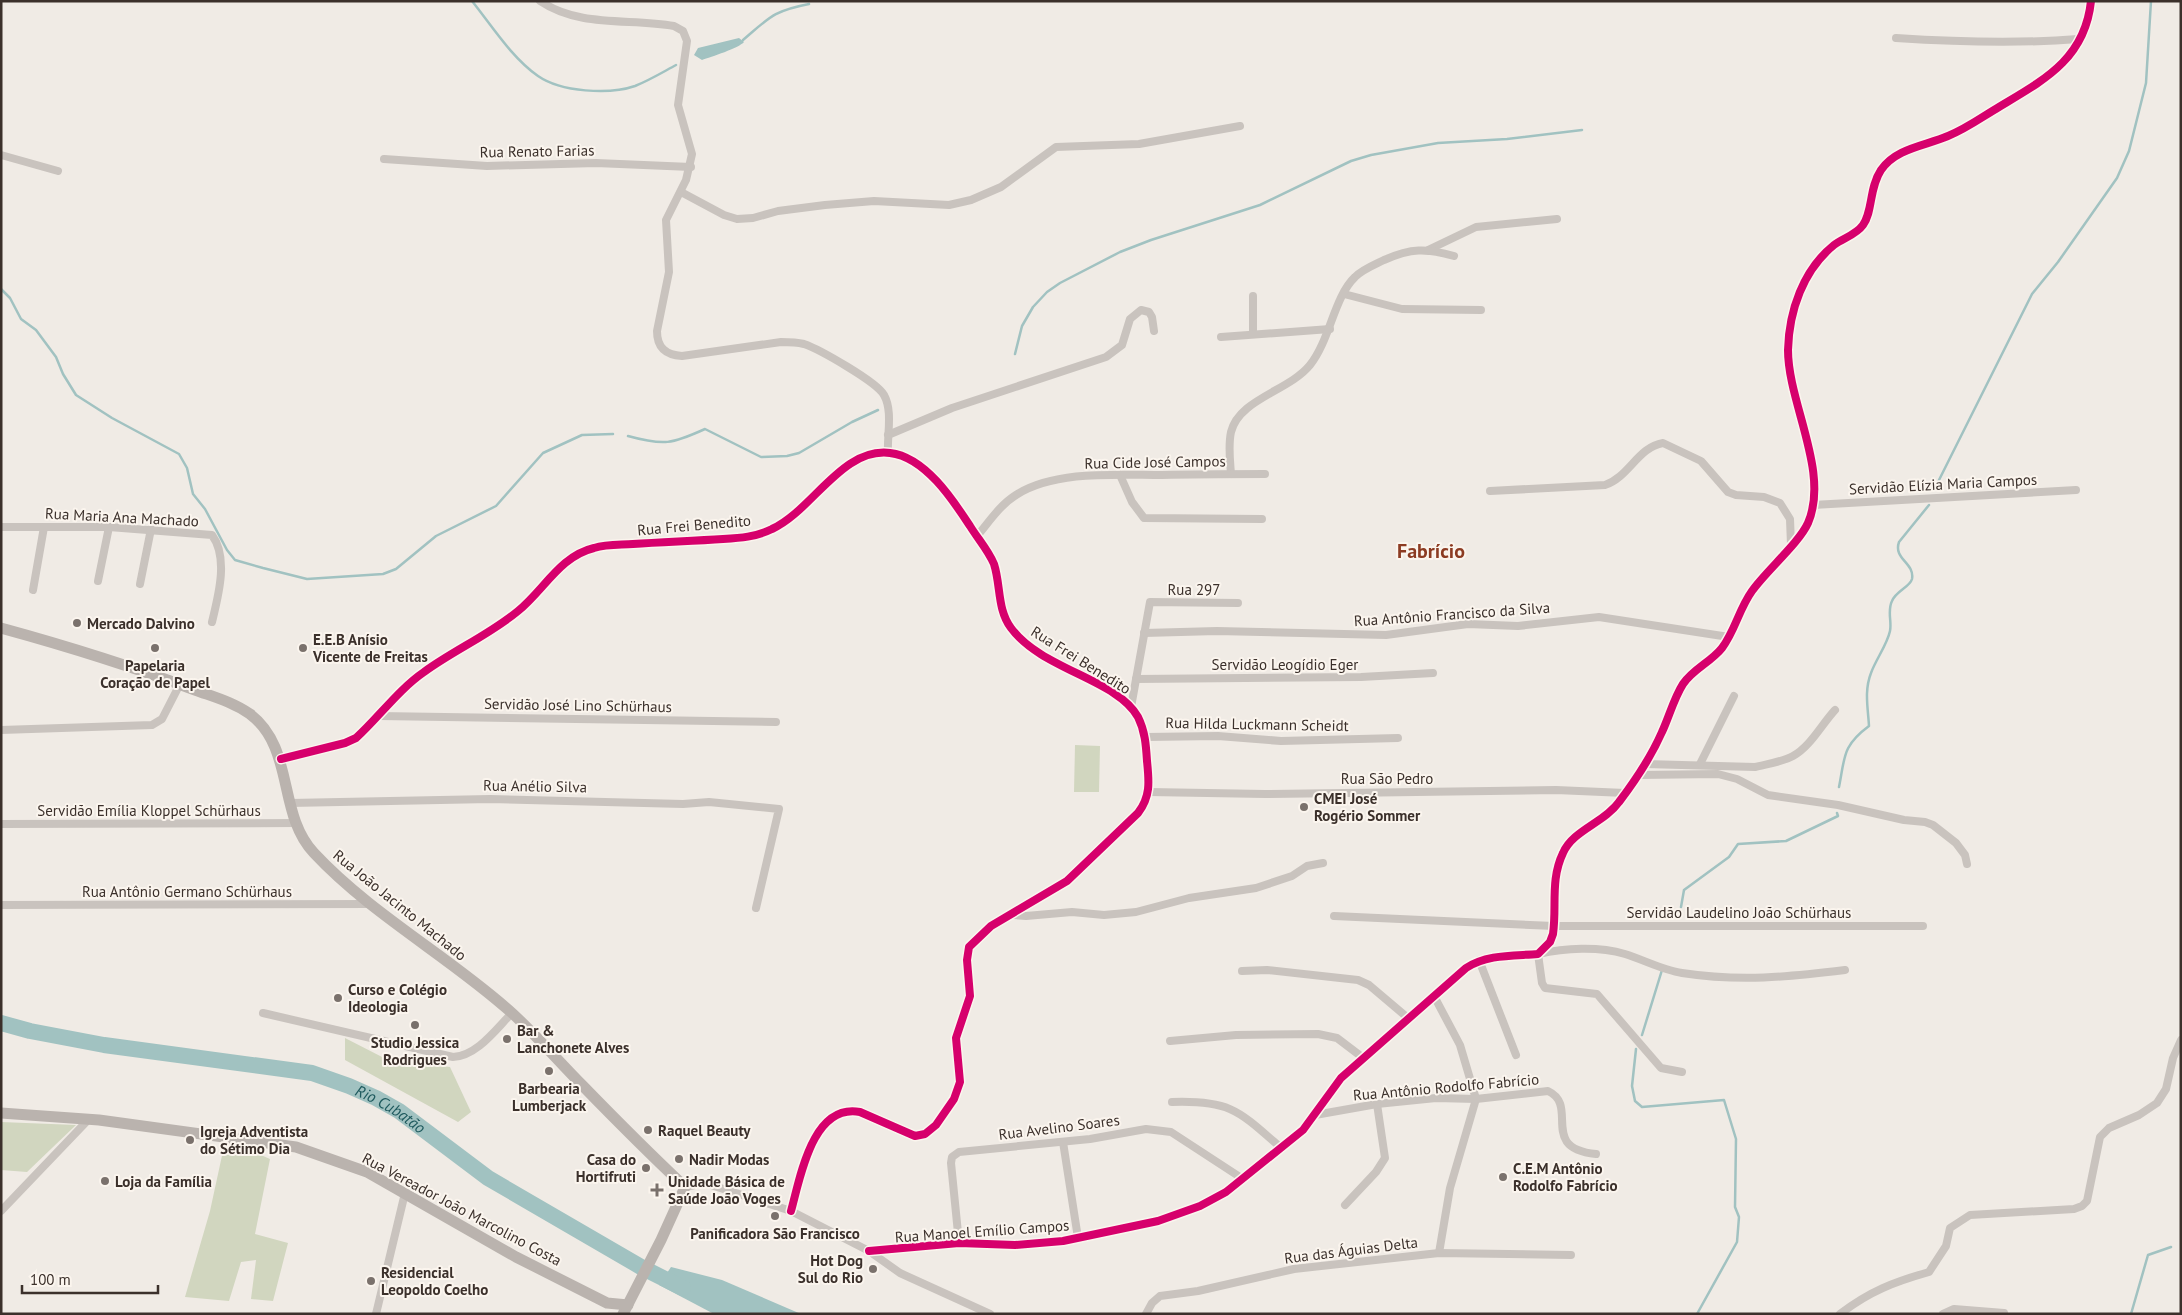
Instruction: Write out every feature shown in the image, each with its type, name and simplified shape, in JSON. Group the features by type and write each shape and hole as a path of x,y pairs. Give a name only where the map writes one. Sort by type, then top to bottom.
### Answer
{"main road":[{"name":"Rua João Jacinto Machado","path":"1,628 59,644 180,684 227,701 248,713 268,733 281,759 296,823 314,853 347,884 512,1013 685,1187"},
{"name":"Rua Vereador João Marcolino Costa","path":"1,1113 89,1119 296,1147 367,1172 516,1257 607,1303 627,1305"},
{"path":"627,1305 661,1240 685,1187"},
{"name":"Rua Vereador João Marcolino Costa","path":"607,1303 616,1314"}],"street":[{"path":"540,1 565,13 585,19 667,25 683,31 686,38 678,105 690,144 691,166 666,223 669,272 657,331 657,341 662,349 669,354 682,356 781,342 796,342 811,347 869,380 880,390 887,403 888,452"},
{"path":"1682,1072 1661,1068 1597,994 1545,988 1542,983 1538,954 1550,940 1554,926 1554,881 1563,851 1576,837 1608,815 1625,793 1645,764 1661,735 1684,683 1717,654 1730,637 1739,612 1752,591 1806,527 1813,505 1813,486 1809,455 1789,363 1792,318 1807,278 1830,249 1863,225 1874,183 1891,159 1904,151 1954,134 2043,81 2066,61 2088,16 2091,1"},
{"path":"1896,38 1987,43 2078,39"},
{"path":"681,192 724,215 737,219 753,218 797,209 868,201 888,200 930,205 958,204 978,198 1008,182 1056,147 1139,144 1240,126"},
{"path":"1,154 58,171"},
{"name":"Rua Renato Farias","path":"384,159 487,166 596,163 691,166"},
{"path":"1428,250 1476,227 1557,219"},
{"path":"1231,474 1230,441 1238,417 1249,406 1286,385 1305,371 1321,348 1344,294 1353,278 1368,267 1404,252 1428,250 1454,256"},
{"path":"1344,294 1402,309 1482,310"},
{"path":"1253,296 1253,334"},
{"path":"888,436 952,408 1106,357 1122,345 1130,319 1141,310 1149,312 1152,317 1154,331"},
{"path":"1221,336 1330,329"},
{"path":"1490,491 1605,485 1622,477 1645,450 1663,443 1700,462 1728,492 1736,495 1764,497 1780,502 1790,519 1791,545"},
{"name":"Rua Frei Benedito","path":"281,759 345,743 356,738 403,689 423,672 494,628 520,609 568,560 577,554 604,546 700,541 762,533 778,526 797,512 851,463 875,452 888,452 905,457 941,484 977,536 995,568 1004,616 1018,637 1035,652 1117,696 1131,707 1146,737 1149,792"},
{"name":"Rua Cide José Campos","path":"977,536 1006,502 1028,489 1073,478 1120,475 1264,474"},
{"path":"1120,475 1132,502 1144,518 1262,518"},
{"name":"Servidão Elízia Maria Campos","path":"1813,505 2076,490"},
{"name":"Rua Maria Ana Machado","path":"1,527 109,527 212,535 215,538 219,555 220,589 212,622"},
{"path":"33,590 44,527"},
{"path":"98,581 109,527"},
{"path":"140,584 151,530"},
{"name":"Rua 297","path":"1144,633 1150,602 1238,603"},
{"name":"Rua Antônio Francisco da Silva","path":"1144,633 1217,632 1386,635 1468,624 1518,626 1599,617 1730,637"},
{"path":"1131,707 1144,633"},
{"name":"Servidão Leogídio Eger","path":"1136,679 1361,677 1433,672"},
{"path":"1,730 152,725 162,719 180,684"},
{"path":"1700,764 1734,696"},
{"path":"1645,764 1755,767 1793,756 1804,747 1835,710"},
{"name":"Servidão José Lino Schürhaus","path":"379,716 776,722"},
{"name":"Rua Hilda Luckmann Scheidt","path":"1146,737 1218,736 1281,741 1398,738"},
{"path":"1638,775 1718,774 1737,779 1768,795 1838,805 1904,820 1925,822 1934,825 1956,843 1965,855 1966,864"},
{"name":"Rua São Pedro","path":"1149,792 1265,794 1556,790 1625,793"},
{"path":"791,1211 811,1146 823,1126 836,1115 852,1111 860,1112 915,1136 925,1134 936,1125 954,1099 960,1082 956,1038 970,996 967,960 969,947 991,926 1067,881 1138,813 1144,805 1149,792"},
{"name":"Rua Anélio Silva","path":"290,803 490,799 683,804 709,802 779,809 756,908"},
{"name":"Servidão Emília Kloppel Schürhaus","path":"1,824 296,823"},
{"path":"1014,914 1026,916 1072,912 1104,915 1136,912 1189,898 1256,888 1292,876 1307,866 1322,863"},
{"name":"Rua Antônio Germano Schürhaus","path":"1,905 373,904"},
{"name":"Servidão Laudelino João Schürhaus","path":"1334,916 1554,926 1923,926"},
{"path":"1516,1055 1479,960 1558,950 1610,951 1674,971 1729,979 1780,978 1845,970"},
{"name":"Rua Manoel Emílio Campos","path":"869,1252 959,1243 1027,1244 1078,1238 1179,1215 1217,1198 1303,1130 1316,1115 1340,1078 1362,1057 1479,960"},
{"path":"1242,971 1267,970 1358,980 1369,985 1408,1018"},
{"path":"1434,996 1460,1045 1476,1099 1448,1196 1438,1252"},
{"path":"263,1014 453,1057 462,1056 475,1048 512,1013"},
{"path":"1170,1041 1236,1035 1318,1034 1337,1038 1362,1057"},
{"path":"1840,1314 1864,1296 1897,1280 1929,1272 1946,1246 1950,1228 1970,1215 2082,1206 2087,1201 2100,1137 2109,1128 2139,1116 2157,1103 2166,1089 2173,1058 2181,1040"},
{"name":"Rua Antônio Rodolfo Fabrício","path":"1316,1115 1377,1104 1436,1098 1476,1099 1548,1091 1556,1095 1560,1102 1564,1138 1571,1148 1580,1152 1596,1154"},
{"path":"1172,1102 1205,1102 1229,1107 1250,1121 1280,1147"},
{"path":"1346,1205 1376,1172 1385,1158 1377,1104"},
{"path":"1,1211 89,1119"},
{"name":"Rua Avelino Soares","path":"959,1243 951,1163 954,1155 959,1152 1063,1142 1156,1129 1176,1135 1243,1178"},
{"path":"1063,1142 1078,1238"},
{"path":"685,1187 705,1183 791,1211 869,1252 900,1273 990,1314"},
{"path":"376,1314 405,1194"},
{"name":"Rua das Águias Delta","path":"1146,1314 1152,1303 1160,1296 1198,1290 1294,1269 1438,1252 1571,1255"},
{"path":"1943,1314 1954,1309 2004,1313"}],"green space":[{"path":"1075,745 1100,746 1099,792 1074,792"},
{"path":"345,1038 386,1059 450,1067 471,1112 458,1122 345,1060"},
{"path":"1,1122 76,1125 27,1172 1,1170"},
{"path":"223,1151 252,1151 270,1159 255,1234 288,1243 273,1301 251,1299 256,1260 241,1262 229,1301 185,1297 210,1211"}],"water":[{"path":"739,38 744,42 724,52 702,60 694,55 698,48"},
{"path":"671,1267 722,1280 801,1314 714,1314 659,1285"}],"waterway":[{"path":"472,1 503,41 529,69 538,76 559,86 599,91 624,89 641,84 676,65"},
{"path":"1935,488 2032,294 2058,262 2117,178 2129,151 2146,83 2151,1"},
{"path":"743,40 779,12 809,4"},
{"path":"1015,354 1022,326 1033,307 1047,292 1060,283 1120,252 1151,240 1260,205 1351,161 1371,155 1438,143 1507,139 1582,130"},
{"path":"1,289 10,298 21,319 36,330 56,357 63,374 76,395 112,418 179,454 187,468 193,494 205,509 227,550 235,560 307,579 383,574 396,569 436,536 496,506 543,453 582,435 613,434"},
{"path":"628,436 651,441 668,442 684,438 705,429 761,457 787,456 799,453 852,422 878,410"},
{"path":"1839,787 1844,760 1849,746 1869,726 1867,699 1869,680 1889,636 1891,605 1894,598 1912,579 1910,569 1899,553 1899,542 1929,505"},
{"path":"1681,907 1684,890 1729,857 1738,844 1786,841 1838,816 1837,813"},
{"path":"1642,1035 1662,970"},
{"name":"Rio Cubatão","path":"1,1023 30,1031 104,1045 312,1073 349,1086 399,1111 488,1178 641,1267 683,1288"},
{"path":"1636,1049 1632,1086 1635,1101 1642,1107 1724,1100 1736,1139 1735,1207 1739,1217 1737,1242 1697,1314"},
{"path":"2131,1314 2148,1255 2171,1247"}],"cycle path":[{"path":"869,1251 959,1243 1015,1245 1063,1241 1158,1221 1200,1206 1226,1192 1303,1130 1341,1078 1466,968 1474,963 1492,958 1538,954 1550,942 1554,924 1555,883 1563,853 1574,838 1605,816 1625,794 1653,751 1683,684 1722,648 1752,591 1790,548 1808,523 1813,503 1814,482 1806,437 1794,392 1788,350 1791,321 1806,279 1823,255 1863,225 1877,177 1887,163 1903,152 1961,130 2032,87 2060,66 2080,38 2087,21 2091,1"},
{"path":"281,759 345,743 356,738 415,679 435,664 507,620 527,603 562,566 582,552 609,545 736,538 760,534 787,520 842,469 857,460 873,454 890,453 903,456 915,462 926,471 937,481 955,504 992,559 1003,613 1011,628 1024,642 1041,654 1114,693 1128,704 1138,717 1146,744 1147,794 1138,813 1067,881 991,926 969,947 967,960 970,996 956,1038 960,1082 954,1099 936,1125 925,1134 915,1136 860,1112 844,1112 830,1119 819,1131 811,1146 804,1163 791,1211"}],"place":[{"name":"Mercado Dalvino","path":"77,623"},
{"name":"Papelaria Coração de Papel","path":"155,648"},
{"name":"E.E.B Anísio Vicente de Freitas","path":"303,648"},
{"name":"CMEI José Rogério Sommer","path":"1304,807"},
{"name":"Curso e Colégio Ideologia","path":"338,998"},
{"name":"Studio Jessica Rodrigues","path":"415,1025"},
{"name":"Bar & Lanchonete Alves","path":"507,1039"},
{"name":"Barbearia Lumberjack","path":"549,1071"},
{"name":"Raquel Beauty","path":"648,1130"},
{"name":"Igreja Adventista do Sétimo Dia","path":"190,1140"},
{"name":"Nadir Modas","path":"679,1159"},
{"name":"Casa do Hortifruti","path":"646,1168"},
{"name":"C.E.M Antônio Rodolfo Fabrício","path":"1503,1177"},
{"name":"Loja da Família","path":"105,1181"},
{"name":"Unidade Básica de Saúde João Voges","path":"657,1190"},
{"name":"Panificadora São Francisco","path":"775,1216"},
{"name":"Hot Dog Sul do Rio","path":"873,1269"},
{"name":"Residencial Leopoldo Coelho","path":"371,1281"}],"district":[{"name":"Fabrício","path":"1431,551"}]}
